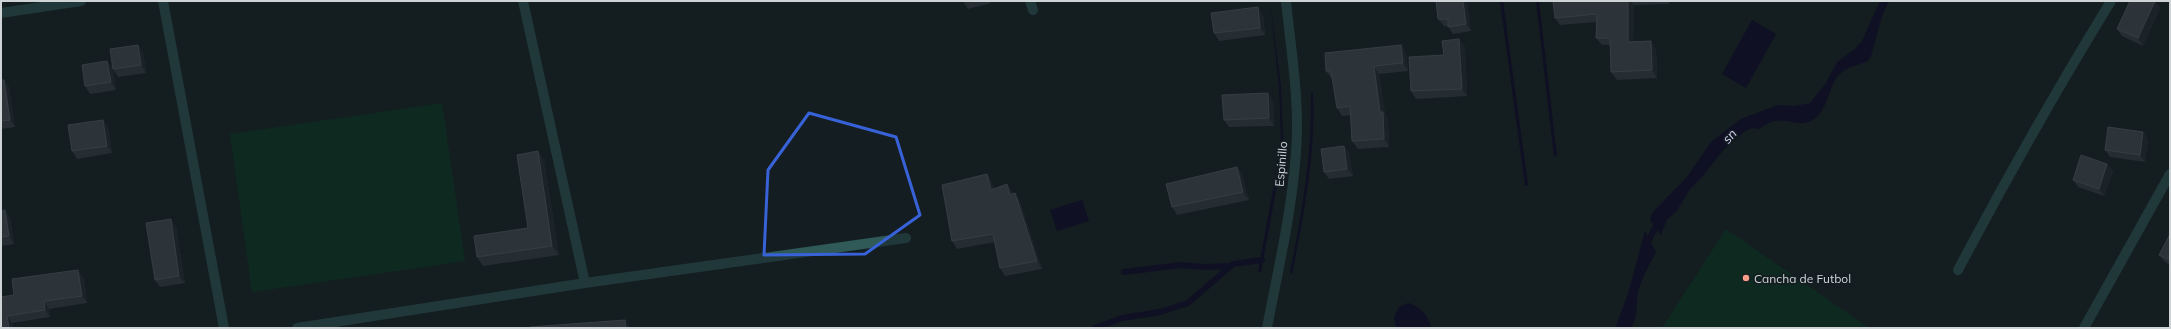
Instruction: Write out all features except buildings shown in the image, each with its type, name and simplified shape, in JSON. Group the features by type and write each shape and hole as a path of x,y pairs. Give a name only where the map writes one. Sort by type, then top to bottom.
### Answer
{"street":[{"path":"1,13 81,1"},
{"path":"164,1 224,328"},
{"path":"523,1 585,283"},
{"name":"Espinillo","path":"1267,328 1292,194 1296,152 1297,113 1286,1"},
{"path":"1958,270 2005,181 2063,80 2111,1"},
{"path":"2084,328 2170,174"},
{"path":"297,328 585,283 906,238"}],"highlighted area":[{"path":"809,113 896,137 920,215 865,254 764,255 768,170"}],"green space":[{"path":"442,103 465,261 252,292 230,134"},
{"name":"Cancha de Futbol","path":"1726,229 1869,328 1662,328"}],"water":[{"path":"1270,1 1281,87 1283,138 1275,176 1281,138 1279,87"},
{"path":"1500,1 1503,1 1528,185 1525,186"},
{"path":"1536,1 1539,1 1557,156 1554,157"},
{"path":"1880,1 1889,1 1882,16 1871,56 1868,61 1848,68 1838,76 1819,115 1807,122 1801,123 1783,120 1776,121 1768,123 1759,129 1752,128 1745,131 1724,149 1702,177 1690,189 1676,212 1667,219 1661,235 1650,220 1652,213 1687,177 1711,142 1741,119 1778,105 1795,106 1810,103 1826,83 1837,62 1855,49 1862,41"},
{"path":"1752,20 1776,34 1746,88 1722,74"},
{"path":"1311,93 1313,93 1313,139 1311,161 1305,206 1292,274 1290,273 1308,162"},
{"path":"1274,185 1277,185 1261,272 1258,271"},
{"path":"1082,200 1089,221 1057,231 1050,210"},
{"path":"1645,231 1656,252 1639,287 1636,315 1631,328 1615,328 1628,294"},
{"path":"1408,303 1416,306 1423,312 1428,319 1431,328 1396,328 1394,317 1399,307"}],"waterway":[{"name":"sn","path":"1646,246 1659,220"},
{"path":"1095,328 1122,318 1160,312 1188,303 1233,264 1262,260"},
{"path":"1124,272 1181,265 1203,267 1231,266"}],"place":[{"name":"Cancha de Futbol","path":"1746,278"}]}
